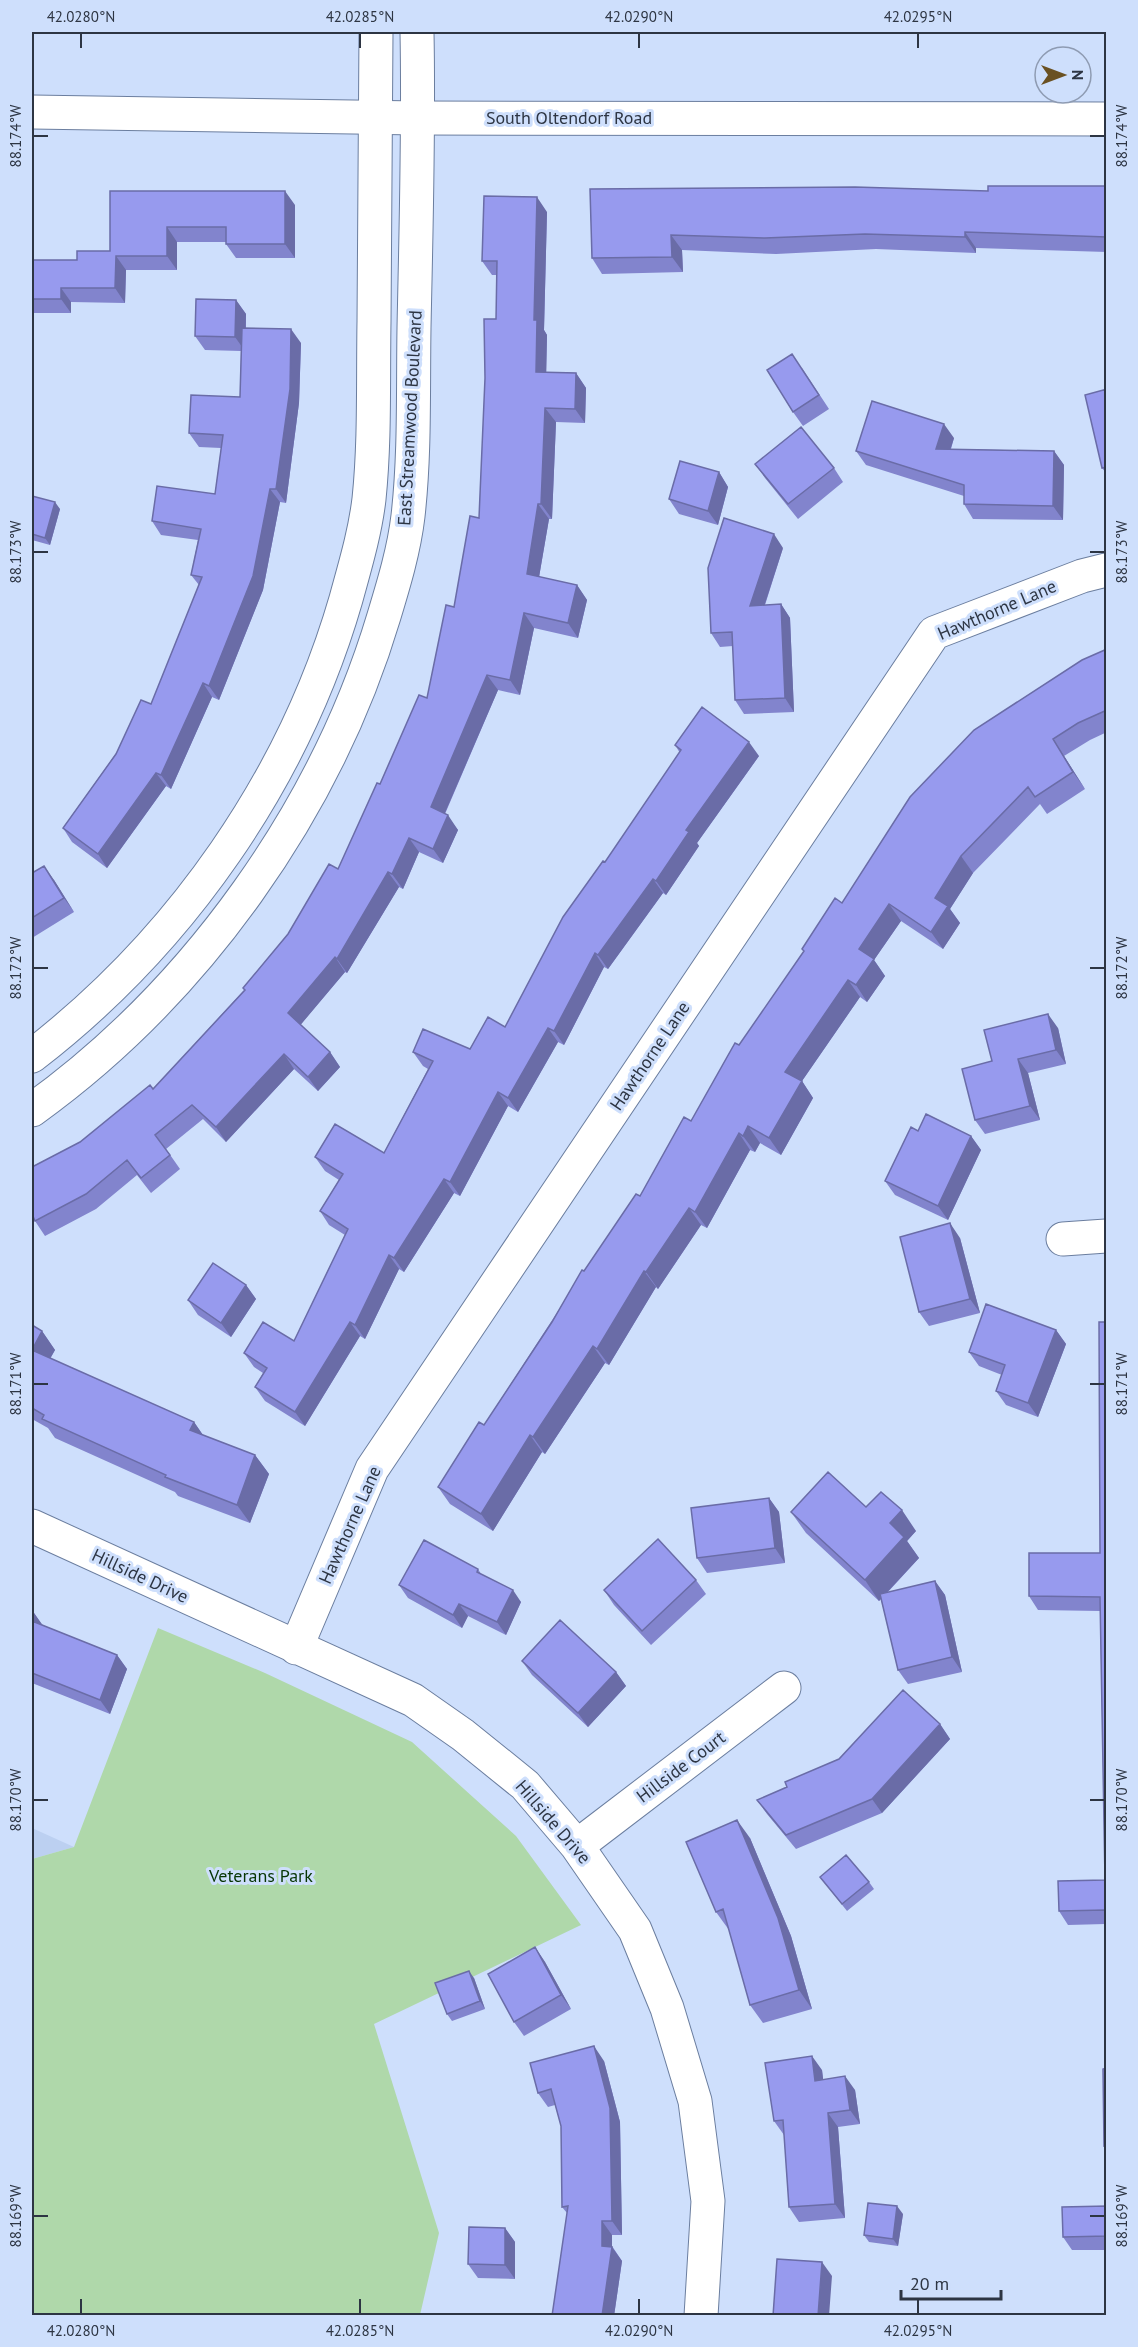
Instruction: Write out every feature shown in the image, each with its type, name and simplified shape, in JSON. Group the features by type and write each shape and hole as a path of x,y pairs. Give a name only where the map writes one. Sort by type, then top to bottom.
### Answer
{"street":[{"name":"East Streamwood Boulevard","path":"32,1056 67,1029 142,954 180,911 236,839 287,751 332,646 356,565 369,499 376,32"},
{"name":"East Streamwood Boulevard","path":"32,1110 97,1060 138,1020 217,932 284,836 311,789 334,745 367,668 393,585 408,517 412,441 419,117 417,32"},
{"name":"South Oltendorf Road","path":"32,112 419,117 1107,119"},
{"name":"Hawthorne Lane","path":"296,1648 372,1469 934,633 1082,576 1107,570"},
{"path":"1063,1239 1107,1236"},
{"name":"Hillside Drive","path":"32,1526 413,1700 525,1785 577,1846 635,1930 667,2008 695,2101 708,2201 701,2316"},
{"name":"Hillside Court","path":"577,1846 784,1688"}],"shaded area":[{"path":"32,1828 74,1847 32,1859"}],"green space":[{"name":"Veterans Park","path":"158,1628 265,1673 412,1742 516,1836 581,1925 374,2024 439,2233 420,2315 32,2316 32,1859 74,1847"}],"building":[{"path":"988,186 1107,186 1107,237 965,232 965,237 865,234 765,238 671,235 672,257 592,258 590,189 855,187 988,191"},
{"path":"110,191 285,191 285,244 226,244 226,227 167,227 167,256 116,256 115,288 61,288 61,299 32,299 32,260 77,260 77,251 110,251"},
{"path":"484,196 537,197 534,320 537,320 536,372 576,373 575,409 545,408 541,504 538,504 527,574 577,585 568,623 524,613 510,680 487,675 431,807 448,815 433,849 409,838 392,874 388,872 337,959 335,957 288,1013 330,1052 308,1077 284,1054 216,1127 192,1105 155,1135 170,1155 141,1178 127,1160 86,1194 35,1221 32,1214 32,1167 80,1142 150,1085 153,1089 245,990 243,988 288,934 329,864 338,869 377,783 380,784 419,695 427,698 446,605 454,607 470,516 479,518 485,378 484,319 496,319 497,261 482,261"},
{"path":"196,299 236,300 235,337 195,336"},
{"path":"242,328 291,329 290,389 276,489 270,489 253,576 209,686 203,683 161,775 156,773 98,854 63,828 116,754 141,700 151,704 202,577 191,575 201,529 152,521 157,486 215,494 223,435 189,433 191,395 240,397"},
{"path":"792,354 819,395 793,412 767,370"},
{"path":"1107,389 1107,467 1102,468 1085,395"},
{"path":"872,401 944,424 936,449 1054,451 1053,506 964,504 964,485 856,451"},
{"path":"801,427 834,468 788,504 755,464"},
{"path":"680,461 719,472 708,511 669,499"},
{"path":"32,496 55,502 45,538 32,534"},
{"path":"724,518 774,534 750,606 781,604 785,698 735,700 732,632 711,633 708,568"},
{"path":"1107,649 1107,710 1078,723 1053,739 1073,772 1035,797 1028,787 961,856 935,898 948,906 931,932 889,904 859,949 874,959 856,985 848,980 785,1072 802,1081 769,1138 748,1126 743,1136 739,1133 695,1212 689,1208 646,1272 644,1271 597,1349 593,1346 533,1437 530,1435 481,1514 438,1487 479,1422 484,1425 552,1322 582,1270 584,1271 636,1194 640,1196 684,1117 691,1121 735,1043 739,1045 804,951 802,949 835,898 842,903 910,797 974,730 1082,660"},
{"path":"702,707 749,742 686,830 689,832 656,881 653,879 598,955 595,953 554,1031 548,1028 508,1098 498,1092 450,1182 444,1179 394,1258 389,1255 355,1325 350,1322 295,1412 255,1387 267,1368 244,1353 263,1322 294,1341 348,1229 320,1211 343,1174 315,1157 335,1124 384,1153 433,1061 413,1052 423,1029 470,1049 488,1017 505,1027 563,917 603,861 605,862 681,750 675,745"},
{"path":"44,866 64,898 32,918 32,873"},
{"path":"1048,1014 1056,1050 1018,1059 1030,1106 975,1120 962,1069 992,1061 984,1030"},
{"path":"926,1114 971,1136 938,1206 885,1181 911,1127 918,1131"},
{"path":"950,1223 970,1299 919,1312 900,1237"},
{"path":"213,1263 246,1285 221,1323 188,1300"},
{"path":"986,1304 1056,1330 1028,1403 996,1391 1005,1365 969,1352"},
{"path":"1099,1322 1107,1322 1107,1960 1105,1910 1059,1911 1058,1881 1105,1880 1100,1597 1029,1596 1029,1553 1100,1553"},
{"path":"32,1325 42,1331 32,1350"},
{"path":"32,1350 194,1422 190,1430 255,1455 237,1505 165,1477 166,1475 42,1419 44,1415 32,1408"},
{"path":"828,1472 866,1507 881,1492 902,1510 890,1523 904,1537 865,1580 791,1512"},
{"path":"769,1498 775,1548 697,1558 691,1508"},
{"path":"658,1539 696,1580 642,1631 604,1590"},
{"path":"424,1540 478,1569 477,1572 513,1590 497,1622 459,1604 453,1615 399,1585"},
{"path":"935,1581 952,1657 898,1670 880,1594"},
{"path":"560,1620 616,1672 578,1713 522,1661"},
{"path":"32,1621 117,1655 100,1700 32,1673"},
{"path":"903,1690 940,1724 872,1799 786,1835 757,1800 787,1787 785,1782 839,1759"},
{"path":"737,1820 778,1918 799,1990 750,2005 723,1909 716,1912 686,1842"},
{"path":"846,1855 869,1882 842,1904 820,1877"},
{"path":"535,1947 561,1995 514,2022 488,1974"},
{"path":"469,1971 480,2001 447,2014 435,1983"},
{"path":"594,2046 610,2108 612,2221 602,2221 602,2246 612,2247 602,2316 552,2316 568,2206 562,2207 561,2126 551,2089 538,2093 530,2063"},
{"path":"812,2056 815,2081 845,2076 850,2110 828,2113 835,2204 789,2207 783,2120 774,2121 765,2063"},
{"path":"1107,2068 1107,2145 1104,2146 1103,2069"},
{"path":"868,2203 897,2206 893,2239 864,2235"},
{"path":"1107,2206 1107,2236 1063,2237 1062,2207"},
{"path":"469,2227 505,2228 505,2265 468,2264"},
{"path":"777,2259 822,2262 818,2316 773,2316"}]}
